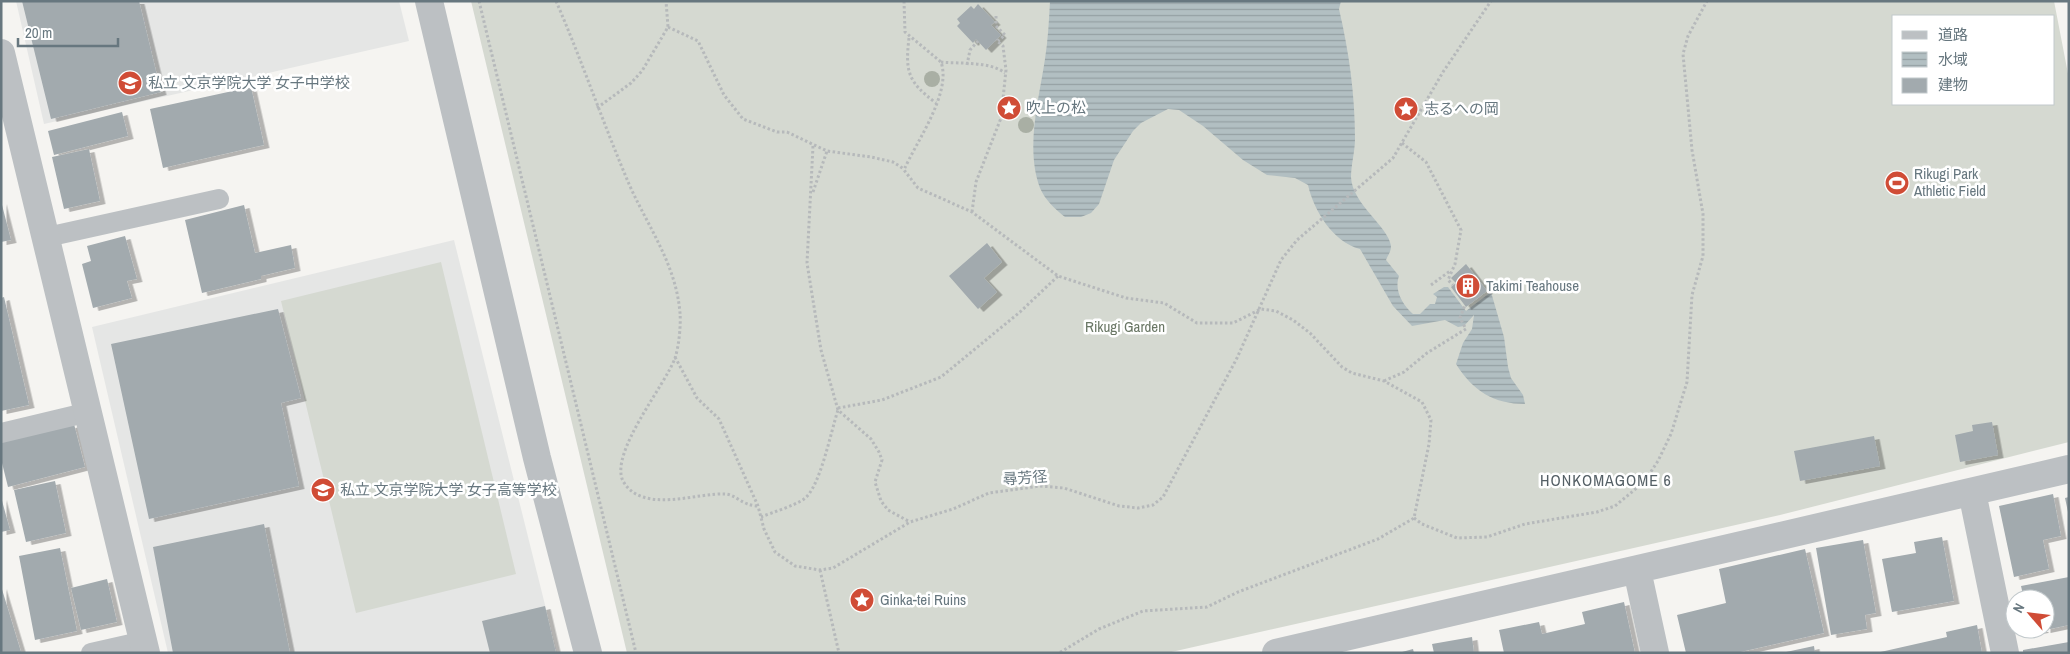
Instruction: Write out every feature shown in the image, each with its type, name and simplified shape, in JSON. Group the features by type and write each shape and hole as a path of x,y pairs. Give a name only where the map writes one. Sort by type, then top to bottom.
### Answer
{"street":[{"path":"429,1 537,458 588,653"},
{"path":"1,54 6,96 47,236 145,647"},
{"path":"1276,653 1315,648 1637,570 2069,469"},
{"path":"1972,492 2005,653"},
{"path":"1637,570 1655,653"}],"lane":[{"path":"47,236 219,199"},
{"path":"1,433 89,412"},
{"path":"91,653 145,647"}],"path":[{"path":"479,1 636,653"},
{"path":"556,1 597,108 636,199 671,267 680,314 675,358 635,428 621,469 623,480 637,494 647,497 678,500 729,494 746,505 758,506"},
{"path":"597,108 631,83 642,71 668,26 666,1"},
{"path":"904,1 905,32 941,62 996,67 1006,74"},
{"name":"尋芳径","path":"675,358 697,398 719,419 758,506 775,552 795,566 820,570 832,568 910,522 953,509 989,493 1040,486 1064,488 1119,506 1138,508 1153,505 1163,497 1181,466 1261,309 1266,289 1281,260 1297,240 1393,158 1443,72 1491,1"},
{"path":"1414,518 1422,524 1457,538 1486,537 1526,524 1597,512 1615,506 1644,482 1658,462 1671,434 1687,382 1692,295 1703,256 1703,214 1692,150 1683,54 1688,36 1707,1"},
{"path":"972,212 976,182 1001,118 1006,74 1003,46 997,40 1005,35 996,26 996,16"},
{"path":"668,26 698,41 724,95 744,120 777,132 787,132 827,152 871,157 893,162 904,170 918,188 972,212 1058,276 1126,298 1164,304 1197,323 1233,323 1261,309 1276,312 1293,320 1310,333 1342,367 1352,372 1384,381 1422,402 1431,420 1429,444 1414,518 1378,539 1238,592 1207,607 1144,611 1099,629 1059,653"},
{"path":"909,37 907,68 910,78 918,90 936,103"},
{"path":"966,64 970,50 978,41"},
{"path":"904,170 927,127 936,103 943,76 941,62"},
{"path":"1402,143 1426,162 1461,230 1455,264 1448,280 1454,285"},
{"path":"813,146 807,249 811,294 821,350 838,409 871,439 879,452 882,460 875,482 881,501 888,510 910,522"},
{"path":"811,197 827,152"},
{"path":"1431,285 1451,271"},
{"path":"838,409 882,400 941,377 1020,312 1058,276"},
{"path":"1384,381 1404,372 1427,353 1466,328 1460,318 1465,305"},
{"path":"761,517 803,500 810,494 818,480 838,409"},
{"path":"820,570 839,653"}],"shaded area":[{"name":"私立 文京学院大学 女子中学校","path":"16,1 399,1 409,41 44,124"},
{"name":"私立 文京学院大学 女子高等学校","path":"454,240 557,653 168,653 92,327"}],"green space":[{"name":"Rikugi Garden","path":"471,1 2054,1 2069,79 2069,442 1780,515 1167,653 627,653"},
{"path":"441,262 516,574 356,613 281,301"}],"water":[{"path":"1050,1 1341,1 1339,9 1353,89 1355,122 1355,144 1351,177 1357,196 1389,239 1391,248 1386,260 1399,276 1398,292 1405,306 1413,314 1420,314 1430,304 1435,304 1437,297 1433,294 1444,287 1448,287 1466,311 1491,292 1504,337 1511,378 1523,395 1525,404 1504,402 1485,394 1470,382 1456,364 1463,343 1472,329 1474,315 1464,326 1458,327 1445,320 1412,326 1393,306 1360,249 1341,240 1326,224 1315,205 1308,185 1295,178 1267,175 1243,160 1203,126 1179,110 1168,109 1141,123 1133,131 1114,160 1099,204 1091,213 1081,217 1065,217 1061,214 1040,188 1036,173 1033,140 1046,52"}],"building":[{"path":"22,1 139,1 161,92 51,119"},
{"path":"978,4 995,22 991,25 1001,35 986,50 976,39 973,43 957,26 960,23 957,19 971,6 974,9"},
{"path":"251,87 264,145 163,168 150,109"},
{"path":"122,112 128,136 54,155 48,131"},
{"path":"89,149 100,201 64,209 52,157"},
{"path":"1,201 11,240 1,242"},
{"path":"244,205 255,253 291,245 295,268 261,276 261,279 202,293 185,220"},
{"path":"125,236 137,279 127,281 132,298 93,308 82,264 91,261 87,246"},
{"path":"987,243 1002,262 984,278 997,292 978,309 949,276"},
{"name":"Takimi Teahouse","path":"1466,264 1487,291 1466,307 1451,287 1456,283 1451,278"},
{"path":"4,297 29,405 1,411 1,298"},
{"path":"278,309 301,398 281,403 299,486 149,519 111,344"},
{"path":"1992,422 1998,455 1960,462 1955,435 1973,431 1972,425"},
{"path":"74,424 85,467 8,487 1,459 1,442"},
{"path":"1874,436 1880,466 1800,481 1794,451"},
{"path":"55,481 66,533 26,542 14,490"},
{"path":"2053,494 2061,536 2043,540 2049,569 2014,577 1999,506"},
{"path":"1,497 10,530 1,532"},
{"path":"2069,497 2069,512 2068,512 2065,498"},
{"path":"264,524 290,653 173,653 153,547"},
{"path":"1942,537 1954,601 1892,612 1882,559 1916,553 1914,542"},
{"path":"1863,540 1876,613 1865,615 1867,629 1831,635 1816,548"},
{"path":"60,548 77,631 35,640 19,556"},
{"path":"1805,549 1824,633 1736,653 1686,653 1677,615 1726,603 1719,569"},
{"path":"2069,577 2069,625 2055,628 2055,589 2022,589 2021,586"},
{"path":"107,579 117,622 81,630 71,588"},
{"path":"1,586 21,652 19,653 1,653"},
{"path":"1624,602 1635,653 1504,653 1499,630 1539,622 1542,634 1585,624 1582,612"},
{"path":"545,606 556,653 490,653 482,621"},
{"path":"1977,625 1982,653 1876,653 1947,637 1946,632"},
{"path":"1472,637 1474,653 1434,653 1432,644"},
{"path":"2069,642 2069,653 2023,653 2023,650"},
{"path":"1814,646 1815,653 1786,652"},
{"path":"1413,649 1414,653 1402,653 1402,652"}],"place":[{"name":"私立 文京学院大学 女子中学校","path":"130,83"},
{"name":"吹上の松","path":"1009,108"},
{"name":"志るへの岡","path":"1406,109"},
{"name":"Rikugi Park Athletic Field","path":"1897,183"},
{"name":"Takimi Teahouse","path":"1468,286"},
{"name":"私立 文京学院大学 女子高等学校","path":"323,490"},
{"name":"Ginka-tei Ruins","path":"862,600"}],"district":[{"name":"HONKOMAGOME 6","path":"1606,480"}]}
